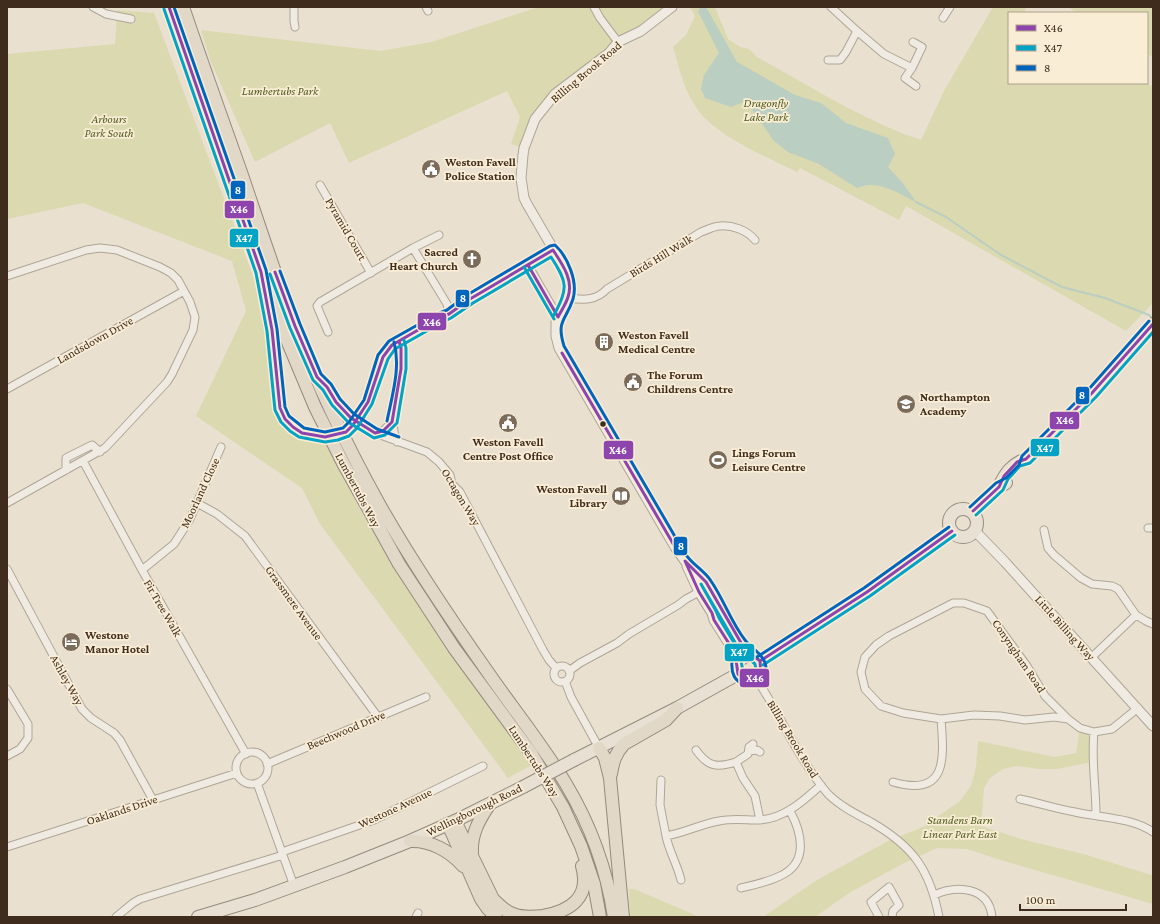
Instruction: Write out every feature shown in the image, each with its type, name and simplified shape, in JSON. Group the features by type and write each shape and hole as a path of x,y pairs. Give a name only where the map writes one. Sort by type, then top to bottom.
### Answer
{"highway":[{"name":"Lumbertubs Way","path":"169,7 261,272 284,333 316,407 343,463 375,523 427,608 458,654 531,753 564,807 573,825 594,884 600,917"},
{"name":"Lumbertubs Way","path":"183,7 273,267 295,326 345,440 380,505 431,591 566,784 598,853 606,878 614,917"},
{"path":"610,778 613,760 624,744 666,720 677,708"},
{"path":"599,748 605,758 610,778 623,917"},
{"path":"472,854 474,831 479,819 489,805"},
{"path":"451,822 472,854 494,899 502,908 511,914 522,917 535,917 572,906 583,890 583,870 564,807"},
{"path":"451,822 468,873 481,899 496,917"},
{"path":"410,841 425,842 449,853 459,861 468,873"}],"main road":[{"path":"973,511 999,487 1009,482 1023,468 1026,459 1092,393 1153,324"},
{"path":"965,508 973,511 978,521 978,526 975,531 968,536 963,537 952,531 949,521 953,512 965,508"},
{"path":"757,659 761,671 756,678 748,680 741,677 738,668 744,656 757,659 867,592 952,531"},
{"name":"Wellingborough Road","path":"198,917 255,900 294,886 410,841 489,805 677,708 738,668"}],"street":[{"path":"93,7 106,14 131,19"},
{"path":"294,7 295,27"},
{"path":"594,7 600,18 618,42"},
{"name":"Billing Brook Road","path":"569,298 569,282 566,271 524,198 521,178 524,148 535,119 555,94 609,53 618,42 641,31 672,7"},
{"path":"831,7 884,54 912,68"},
{"path":"943,18 950,7"},
{"path":"828,60 840,60 857,31"},
{"path":"913,42 922,47 912,68 905,78 916,86"},
{"name":"Pyramid Court","path":"320,185 371,273"},
{"name":"Birds Hill Walk","path":"569,298 584,300 592,299 702,232 719,226 735,227 752,235 755,240"},
{"name":"Pyramid Court","path":"328,332 317,306 320,302 413,248 439,235"},
{"path":"7,276 86,250 105,248 117,250 166,270 175,277 184,291 194,312 193,330 167,382 105,448 7,503"},
{"path":"413,248 447,304 449,314"},
{"path":"363,411 372,392 383,357 392,345 449,314 470,299 553,250"},
{"path":"528,265 558,317"},
{"path":"261,272 274,344 280,408 285,419 293,427 302,433 313,436"},
{"name":"Landsdown Drive","path":"7,389 184,291"},
{"path":"569,298 558,317 556,340 559,348 665,530 685,561 699,592 712,613 714,620 735,653 738,668"},
{"path":"397,442 394,435 392,422 402,359 402,346 399,341"},
{"name":"Octagon Way","path":"317,377 327,386 336,402 351,418 375,433 427,452 439,462 450,475 452,484 460,492 543,650 556,668"},
{"path":"375,433 383,430 392,422"},
{"path":"66,470 66,458 92,444 100,452"},
{"name":"Moorland Close","path":"142,570 174,544 190,519 221,447"},
{"name":"Fir Tree Walk","path":"83,461 142,570 246,754"},
{"name":"Grassmere Avenue","path":"197,503 216,514 245,536 378,717"},
{"path":"1044,530 1048,548 1054,555 1081,578 1092,584 1112,586 1118,589 1136,615 1153,624"},
{"name":"Little Billing Way","path":"975,531 1092,657 1153,726"},
{"path":"685,561 706,582 744,648 757,659"},
{"name":"Ashley Way","path":"7,569 82,709 91,718 114,732 120,740 153,800"},
{"path":"570,670 617,643 628,634 699,592 714,597"},
{"name":"Conyngham Road","path":"1068,719 1054,717 1025,720 1000,716 974,715 941,719 903,713 881,706 865,689 861,672 865,657 876,645 889,636 953,603 964,603 987,611 1027,666 1045,696 1068,719 1080,728 1094,732"},
{"path":"1092,657 1136,615"},
{"path":"566,666 570,670 570,676 565,681 560,682 555,678 554,672 556,668 566,666"},
{"name":"Billing Brook Road","path":"756,678 802,758 829,795 892,835 902,843 918,862 925,872 934,895 939,917"},
{"path":"565,681 571,697 599,748"},
{"path":"7,688 28,724 28,738 20,749 7,756"},
{"name":"Beechwood Drive","path":"267,764 426,697"},
{"path":"1096,815 1096,794 1092,770 1094,732 1112,729 1138,708"},
{"path":"893,782 911,786 922,784 930,781 939,773 942,761 941,719"},
{"path":"696,750 701,758 708,763 715,766 724,766 736,762 748,754 749,747 753,744"},
{"path":"749,751 757,750 760,752"},
{"path":"252,752 257,753 262,756 267,764 267,774 264,779 257,783 246,783 237,773 237,762 246,754 252,752"},
{"path":"736,762 743,778 755,796 760,820"},
{"name":"Westone Avenue","path":"116,917 140,899 283,854 374,820 483,766"},
{"name":"Oaklands Drive","path":"7,847 237,773"},
{"path":"661,780 660,805 666,836 669,851 676,863 681,880"},
{"path":"257,783 294,886"},
{"path":"666,836 728,819 760,820 772,818 790,811 822,785"},
{"path":"1020,799 1076,813 1127,821 1153,832"},
{"path":"741,888 782,876 795,864 801,847 801,840 790,811"},
{"path":"878,917 871,902 889,887 899,905 893,911 892,917"},
{"path":"934,895 948,890 968,890 974,892 985,899 990,908 992,917"}],"green space":[{"name":"Lumbertubs Park","path":"539,7 672,7 618,42 555,94 535,119 524,148 511,144 520,117 507,91 349,163 330,123 255,162 211,62 201,30 380,51 431,42"},
{"name":"Dragonfly Lake Park","path":"690,7 715,7 728,39 740,47 749,49 757,57 857,113 921,140 944,91 993,7 1026,7 1024,12 1008,12 1008,84 1148,84 1153,87 1153,303 1126,331 906,206 899,220 800,168 797,172 730,138 707,120 698,110 689,96 680,72 673,47 686,35 695,16"},
{"path":"1067,7 1153,7 1153,57 1148,54 1148,12 1076,12"},
{"name":"Arbours Park South","path":"117,10 154,13 252,273 265,322 273,394 279,422 301,440 327,444 362,513 421,610 477,689 504,723 532,765 508,778 320,524 302,488 196,416 246,311 232,261 83,203 7,219 7,54 115,44"},
{"name":"Standens Barn Linear Park East","path":"1080,728 1094,732 1092,762 1057,769 1039,769 1017,766 1003,769 990,778 984,788 981,826 1021,839 1087,855 1151,875 1153,876 1153,904 967,849 937,848 904,863 849,893 815,917 763,917 817,880 888,841 923,827 960,801 971,786 976,767 978,741 1055,757 1076,753"},
{"path":"629,889 634,889 700,917 630,917"}],"shaded area":[{"path":"701,7 706,7 737,62 795,95 821,103 846,123 888,138 895,154 888,167 902,182 916,202 893,190 881,186 868,185 857,188 819,164 788,152 774,141 746,101 731,107 705,98 701,89 704,75 719,53 698,11"}],"waterway":[{"path":"916,202 946,217 1001,255 1062,287 1105,298 1149,315 1153,319"}],"tunnel":[{"path":"313,436 330,436 342,433 348,430 363,411"}],"transit line":[{"name":"X46","path":"169,7 261,272 272,330 280,408 285,419 293,427 302,433 325,437 346,432 353,425 368,402 383,357 392,345 439,318 449,314 470,299 553,250 566,272 569,284 567,300 558,317"},
{"name":"8","path":"174,7 266,270 277,329 285,407 289,416 304,428 325,432 343,428 364,400 378,355 389,341 447,310 467,295 550,246 555,245 568,263 574,285 573,299 561,326 564,346 684,552 690,560 708,577 716,588 740,633 764,660 766,672 759,681 746,684 739,682 734,676 732,661 742,652"},
{"name":"X47","path":"164,9 256,273 267,331 275,410 281,422 290,431 299,437 325,442 338,440 349,436 357,428 372,404 388,359 395,349 451,318 473,303 551,257 561,273 564,286 562,298 554,315"},
{"name":"X46","path":"528,265 558,317"},
{"name":"X47","path":"524,267 554,319"},
{"name":"8","path":"280,271 321,374 331,384 340,399 354,414 377,429 399,437"},
{"name":"X46","path":"275,272 295,326 317,377 327,387 336,402 351,418 375,433 383,431 392,422 401,369 401,348 399,341"},
{"name":"X47","path":"270,274 290,328 313,380 323,390 332,405 348,422 374,438 385,435 397,423 406,369 406,348 404,340"},
{"name":"8","path":"970,507 996,483 1006,478 1019,465 1022,456 1088,390 1149,321"},
{"name":"X46","path":"973,511 999,487 1004,476 1017,462 1026,459 1092,393 1153,324"},
{"name":"X47","path":"976,515 1003,490 1008,479 1020,466 1030,463 1096,397 1153,332"},
{"name":"8","path":"387,421 397,361 394,342"},
{"name":"X46","path":"562,353 675,547"},
{"name":"X46","path":"562,353 675,547"},
{"name":"8","path":"757,657 864,588 949,527"},
{"name":"X46","path":"760,661 867,592 952,531"},
{"name":"X47","path":"763,665 870,596 955,535"},
{"name":"X46","path":"685,561 706,582 744,648 760,661 760,672 752,680 744,679 738,674 735,653 714,620 712,613 699,592 685,561"},
{"name":"X47","path":"701,584 740,651 755,664 756,670 751,675 746,674 743,671 739,651 701,584"}],"place":[{"name":"Weston Favell Police Station","path":"431,169"},
{"name":"Sacred Heart Church","path":"472,259"},
{"name":"Weston Favell Medical Centre","path":"604,342"},
{"name":"The Forum Childrens Centre","path":"633,382"},
{"name":"Northampton Academy","path":"906,404"},
{"name":"Weston Favell Centre Post Office","path":"508,423"},
{"name":"Lings Forum Leisure Centre","path":"718,460"},
{"name":"Weston Favell Library","path":"621,496"},
{"name":"Westone Manor Hotel","path":"71,642"}]}
